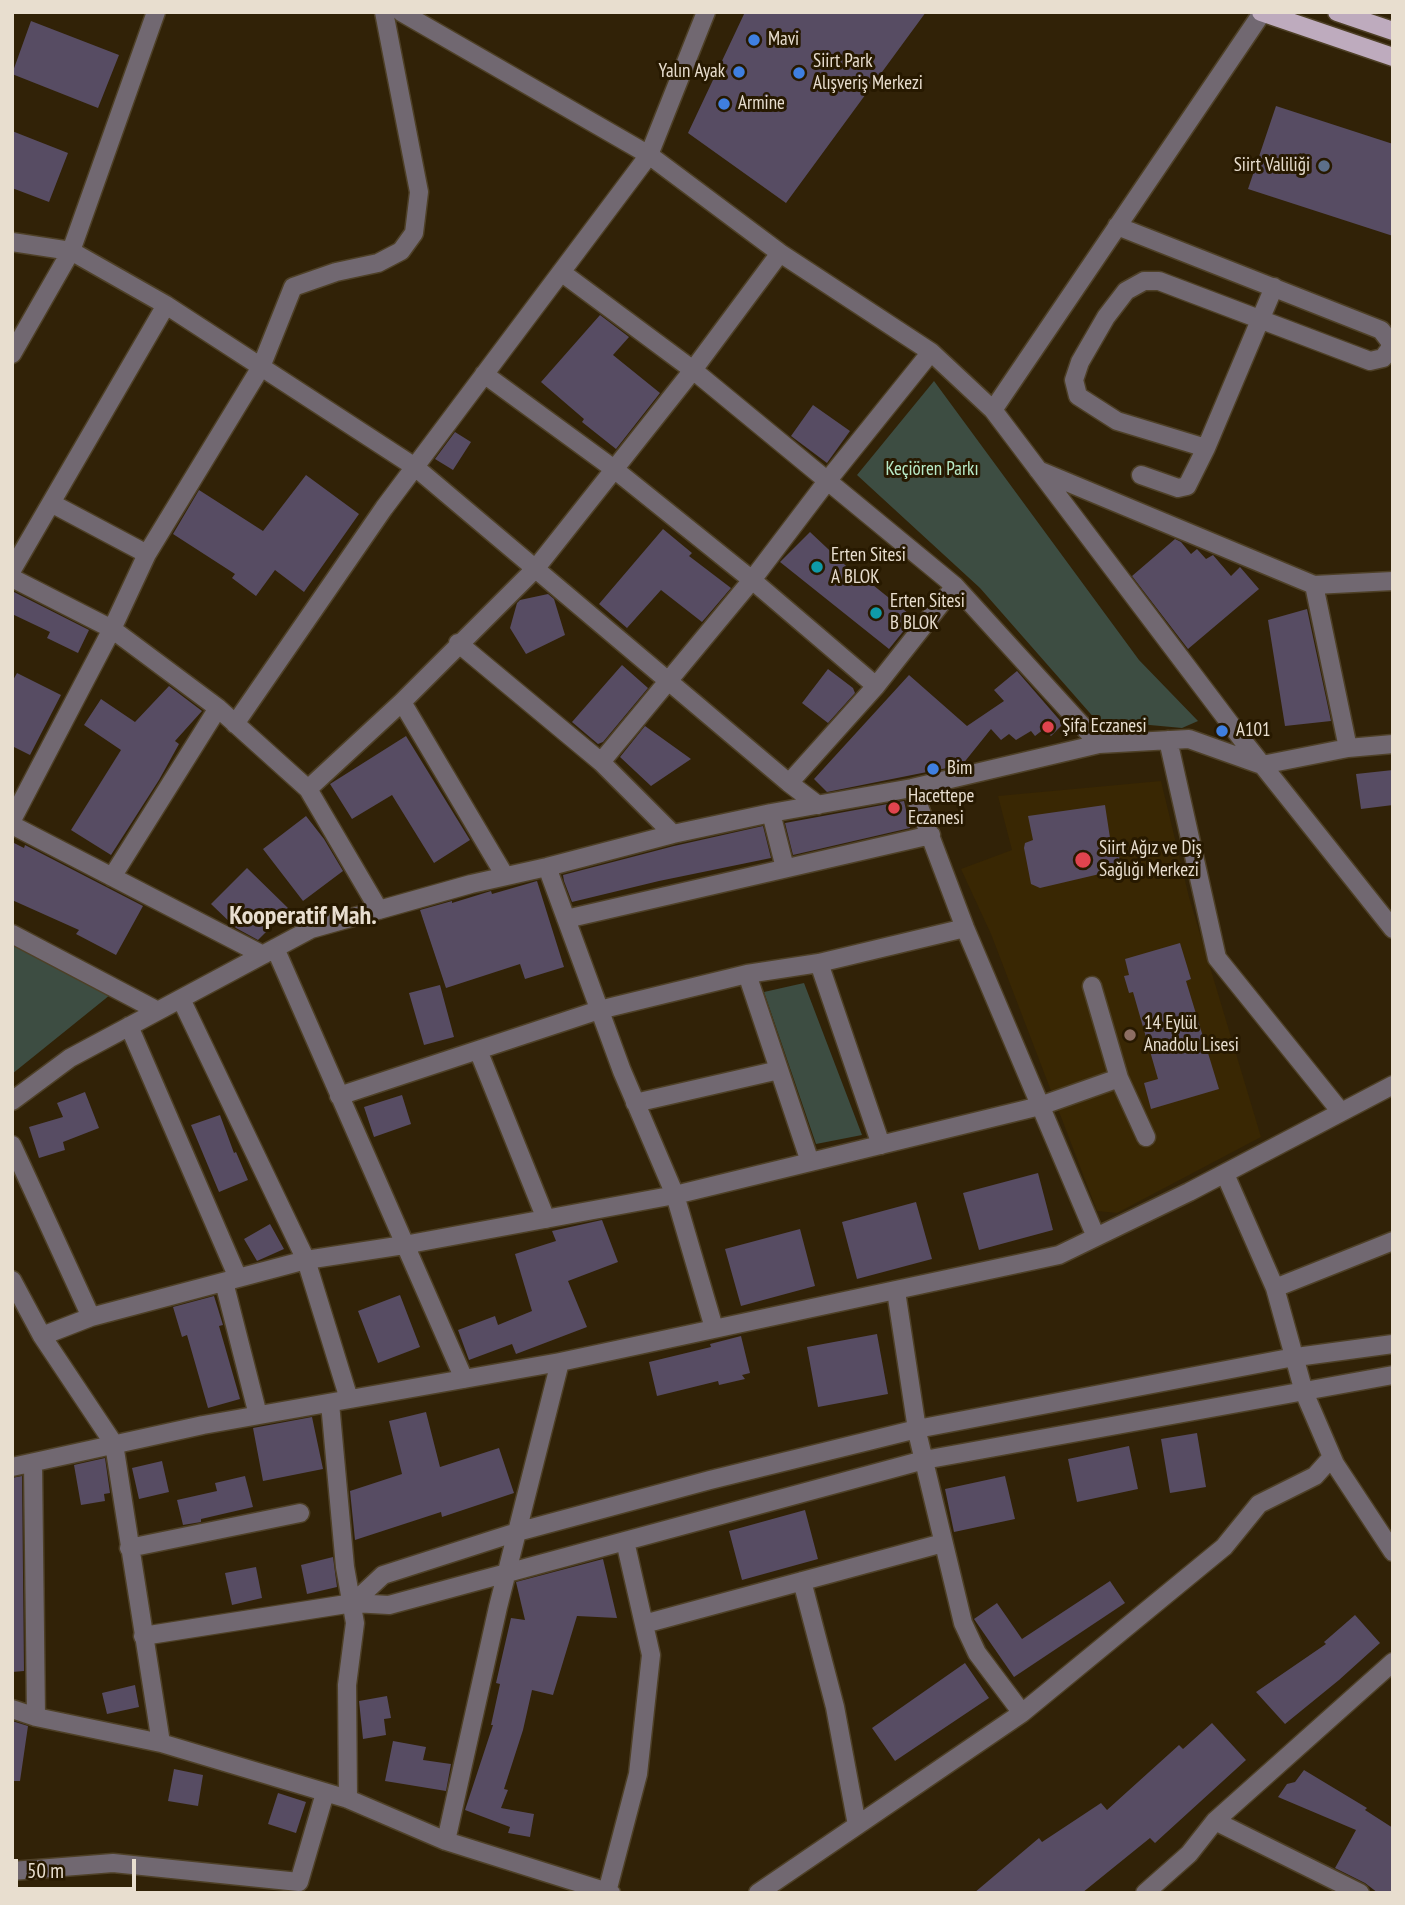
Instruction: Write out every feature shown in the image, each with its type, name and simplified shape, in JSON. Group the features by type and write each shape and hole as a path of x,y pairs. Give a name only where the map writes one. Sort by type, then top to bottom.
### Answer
{"main road":[{"path":"1262,12 1393,57"},
{"path":"1338,12 1393,31"}],"street":[{"path":"12,354 71,251 156,12"},
{"path":"12,820 112,629 147,554 261,367 293,287 336,272 378,263 401,251 414,233 419,192 384,12"},
{"path":"401,12 649,155 780,253 931,352 993,410 1262,765 1393,929"},
{"path":"235,724 415,467 649,155 706,12"},
{"path":"993,410 1262,12"},
{"path":"1117,226 1381,330 1391,342 1383,358 1370,361 1159,281 1144,281 1126,291 1105,317 1080,362 1074,380 1078,396 1118,421 1206,448"},
{"path":"12,242 71,251 166,305 415,467 818,805"},
{"path":"308,789 402,702 458,643 536,568 693,370 780,253"},
{"path":"561,272 693,370 955,586 1099,744"},
{"path":"1140,475 1178,488 1187,486 1206,448 1274,288"},
{"path":"12,570 166,305"},
{"path":"601,762 752,580 931,352"},
{"path":"484,374 614,469 752,580 876,687"},
{"path":"1038,470 1314,585 1393,581"},
{"path":"51,503 147,554"},
{"path":"12,578 112,629 218,708 308,789 379,910"},
{"path":"1314,585 1348,748"},
{"path":"789,783 876,687 955,586"},
{"path":"458,643 601,762 673,834"},
{"path":"402,702 505,876"},
{"path":"113,877 218,708"},
{"path":"12,1101 70,1058 311,929 505,876 673,834 912,788 1099,744 1189,739 1262,765 1348,748 1393,744"},
{"path":"1168,740 1217,958 1341,1112"},
{"path":"912,788 965,928 1096,1237"},
{"path":"771,813 785,868"},
{"path":"12,825 269,952 338,1096 464,1379"},
{"path":"566,919 931,835"},
{"path":"547,867 635,1103 676,1195 714,1328"},
{"path":"338,1096 599,1010 747,974 819,963 965,928"},
{"path":"12,934 158,1011"},
{"path":"819,963 881,1145"},
{"path":"747,974 810,1162"},
{"path":"1092,986 1119,1078 1146,1137"},
{"path":"181,999 306,1260 349,1399"},
{"path":"129,1026 231,1280 258,1415"},
{"path":"478,1050 546,1219"},
{"path":"635,1103 779,1070"},
{"path":"42,1336 92,1317 306,1260 404,1245 676,1195 1040,1106 1119,1078"},
{"path":"12,1467 258,1415 560,1362 1059,1255 1225,1174 1393,1085"},
{"path":"12,1145 92,1317"},
{"path":"1225,1174 1275,1288 1304,1392 1332,1457 1393,1552"},
{"path":"1275,1288 1393,1241"},
{"path":"12,1280 42,1336 114,1444 161,1743"},
{"path":"896,1291 924,1460 963,1623 977,1653 1022,1713"},
{"path":"352,1603 383,1575 517,1532 710,1480 918,1429 1295,1357 1393,1344"},
{"path":"446,1841 506,1574 560,1362"},
{"path":"143,1636 352,1603 389,1605 924,1460 1393,1375"},
{"path":"330,1403 345,1567 355,1623 347,1685 348,1799"},
{"path":"758,1893 1022,1713 1224,1547 1259,1504 1315,1476 1332,1457"},
{"path":"33,1463 36,1717"},
{"path":"129,1548 300,1513"},
{"path":"12,1709 36,1717 161,1743 348,1799 446,1841 609,1892 638,1774 652,1655 625,1541"},
{"path":"644,1624 943,1543"},
{"path":"802,1581 835,1707 857,1825"},
{"path":"1145,1893 1189,1854 1215,1821 1393,1662"},
{"path":"12,1871 113,1863 299,1882 325,1793"},
{"path":"1215,1821 1360,1893"}],"shaded area":[{"name":"14 Eylül Anadolu Lisesi","path":"1161,781 1189,897 1261,1137 1117,1213 1097,1211 991,934 961,869 1012,850 998,796"}],"green space":[{"name":"Keçiören Parkı","path":"934,381 1139,660 1198,721 1182,728 1096,720 980,588 857,475"},
{"path":"12,942 110,995 12,1074"},
{"path":"804,983 862,1135 816,1144 764,992"}],"building":[{"name":"Siirt Park Alışveriş Merkezi","path":"745,12 926,12 786,203 688,133"},
{"path":"31,21 119,55 98,108 12,74"},
{"name":"Siirt Valiliği","path":"1276,106 1393,144 1393,236 1248,189"},
{"path":"12,131 68,153 49,202 12,188"},
{"path":"600,315 629,337 613,355 660,393 616,449 582,422 584,419 541,382"},
{"path":"813,405 850,431 827,463 791,436"},
{"path":"455,432 471,442 453,470 435,459"},
{"path":"306,475 359,514 304,592 275,570 256,596 232,578 235,574 173,534 199,490 263,531"},
{"path":"663,529 692,553 689,556 731,588 702,622 661,590 627,628 599,604"},
{"path":"810,532 861,580 863,577 914,618 889,649 780,562"},
{"path":"1175,539 1191,554 1197,549 1206,559 1213,555 1231,576 1240,567 1259,589 1188,649 1132,576"},
{"path":"12,591 89,630 78,653 47,638 50,632 12,614"},
{"path":"548,594 554,599 565,635 526,654 510,628 517,603"},
{"path":"1307,609 1331,721 1285,726 1268,620"},
{"path":"622,665 648,688 603,742 598,744 572,722"},
{"path":"828,669 853,688 855,693 828,723 802,703"},
{"path":"1017,671 1063,724 1051,736 1044,729 1035,736 1031,731 1016,740 1009,734 1001,740 991,729 962,765 827,792 814,779 909,675 967,726 1004,701 994,690"},
{"path":"17,673 61,695 30,755 12,746 12,682"},
{"path":"169,686 202,711 175,741 179,744 159,780 111,855 71,830 121,750 84,725 101,699 135,722"},
{"path":"645,726 691,759 651,786 620,757"},
{"path":"406,736 470,840 434,863 392,795 352,819 330,784"},
{"path":"1393,770 1393,805 1361,809 1356,774"},
{"path":"904,801 910,828 793,855 785,823"},
{"path":"1105,805 1112,851 1118,849 1121,869 1040,888 1031,884 1024,848 1025,843 1033,840 1028,816"},
{"path":"306,816 343,871 303,901 263,849"},
{"path":"763,826 771,858 572,902 564,881 563,875"},
{"path":"12,842 24,848 25,845 143,906 116,955 76,934 79,930 12,900"},
{"path":"247,868 289,909 258,940 236,928 211,904"},
{"path":"537,881 564,967 525,979 520,964 446,988 420,910"},
{"path":"1180,943 1191,979 1186,981 1219,1089 1151,1109 1144,1083 1158,1079 1133,992 1129,993 1124,976 1129,975 1125,959"},
{"path":"440,985 454,1037 424,1045 409,993"},
{"path":"85,1092 99,1128 63,1142 65,1150 39,1158 29,1127 63,1117 57,1103"},
{"path":"402,1095 411,1124 374,1137 364,1107"},
{"path":"220,1115 234,1153 236,1152 248,1180 219,1192 191,1125"},
{"path":"1038,1173 1053,1230 979,1250 963,1193"},
{"path":"916,1202 932,1259 857,1279 842,1222"},
{"path":"602,1220 618,1262 568,1281 587,1327 516,1354 512,1344 469,1360 458,1330 495,1316 498,1325 532,1311 515,1254 556,1241 552,1231"},
{"path":"270,1224 284,1249 257,1261 244,1239"},
{"path":"800,1229 815,1286 741,1306 725,1249"},
{"path":"400,1295 420,1347 378,1363 358,1311"},
{"path":"214,1296 223,1325 219,1326 240,1399 208,1408 187,1335 182,1337 173,1307"},
{"path":"877,1334 888,1394 818,1407 807,1347"},
{"path":"741,1336 750,1373 742,1375 745,1379 719,1385 718,1381 657,1396 649,1362 711,1347 710,1344"},
{"path":"426,1412 440,1467 499,1448 514,1493 442,1517 441,1512 355,1540 350,1491 402,1474 389,1421"},
{"path":"312,1417 323,1469 263,1481 253,1428"},
{"path":"1197,1433 1206,1487 1170,1493 1161,1439"},
{"path":"1129,1446 1138,1489 1077,1502 1068,1459"},
{"path":"105,1458 110,1493 104,1494 105,1501 81,1505 74,1465"},
{"path":"162,1461 169,1492 139,1499 132,1468"},
{"path":"22,1476 24,1671 12,1672 12,1478"},
{"path":"245,1476 253,1507 183,1525 177,1500 217,1491 215,1483"},
{"path":"1005,1476 1015,1519 954,1532 945,1489"},
{"path":"805,1510 818,1559 742,1580 729,1531"},
{"path":"333,1557 337,1587 307,1594 301,1565"},
{"path":"603,1559 617,1618 577,1616 553,1695 532,1690 523,1730 504,1789 508,1790 501,1808 534,1814 530,1837 508,1833 510,1827 465,1810 493,1725 500,1684 496,1683 511,1618 525,1620 516,1582"},
{"path":"256,1567 262,1598 232,1605 225,1573"},
{"path":"1110,1581 1125,1603 1014,1677 974,1619 997,1603 1022,1639"},
{"path":"1355,1615 1380,1643 1285,1724 1256,1692 1326,1644 1324,1642"},
{"path":"965,1663 989,1698 895,1761 872,1728"},
{"path":"135,1685 139,1707 107,1714 102,1693"},
{"path":"387,1696 391,1718 384,1719 386,1735 363,1739 359,1701"},
{"path":"12,1721 28,1726 20,1781 12,1781"},
{"path":"1212,1723 1246,1760 1155,1843 1150,1838 1082,1893 974,1893 1039,1838 1042,1842 1101,1803 1107,1810 1179,1745 1183,1749"},
{"path":"393,1741 426,1747 423,1760 451,1764 446,1791 385,1781"},
{"path":"174,1769 203,1775 198,1806 168,1801"},
{"path":"1304,1770 1367,1808 1365,1810 1393,1828 1393,1893 1378,1893 1365,1883 1335,1868 1356,1830 1278,1797 1287,1784 1295,1782"},
{"path":"278,1793 306,1802 296,1833 268,1824"}],"place":[{"name":"Mavi","path":"754,40"},
{"name":"Yalın Ayak","path":"739,72"},
{"name":"Siirt Park Alışveriş Merkezi","path":"799,73"},
{"name":"Armine","path":"724,104"},
{"name":"Siirt Valiliği","path":"1324,166"},
{"name":"Erten Sitesi A BLOK","path":"817,567"},
{"name":"Erten Sitesi B BLOK","path":"876,613"},
{"name":"Şifa Eczanesi","path":"1048,727"},
{"name":"A101","path":"1222,731"},
{"name":"Bim","path":"933,769"},
{"name":"Hacettepe Eczanesi","path":"894,808"},
{"name":"Siirt Ağız ve Diş Sağlığı Merkezi","path":"1083,860"},
{"name":"14 Eylül Anadolu Lisesi","path":"1130,1035"}],"district":[{"name":"Kooperatif Mah.","path":"303,917"}]}
